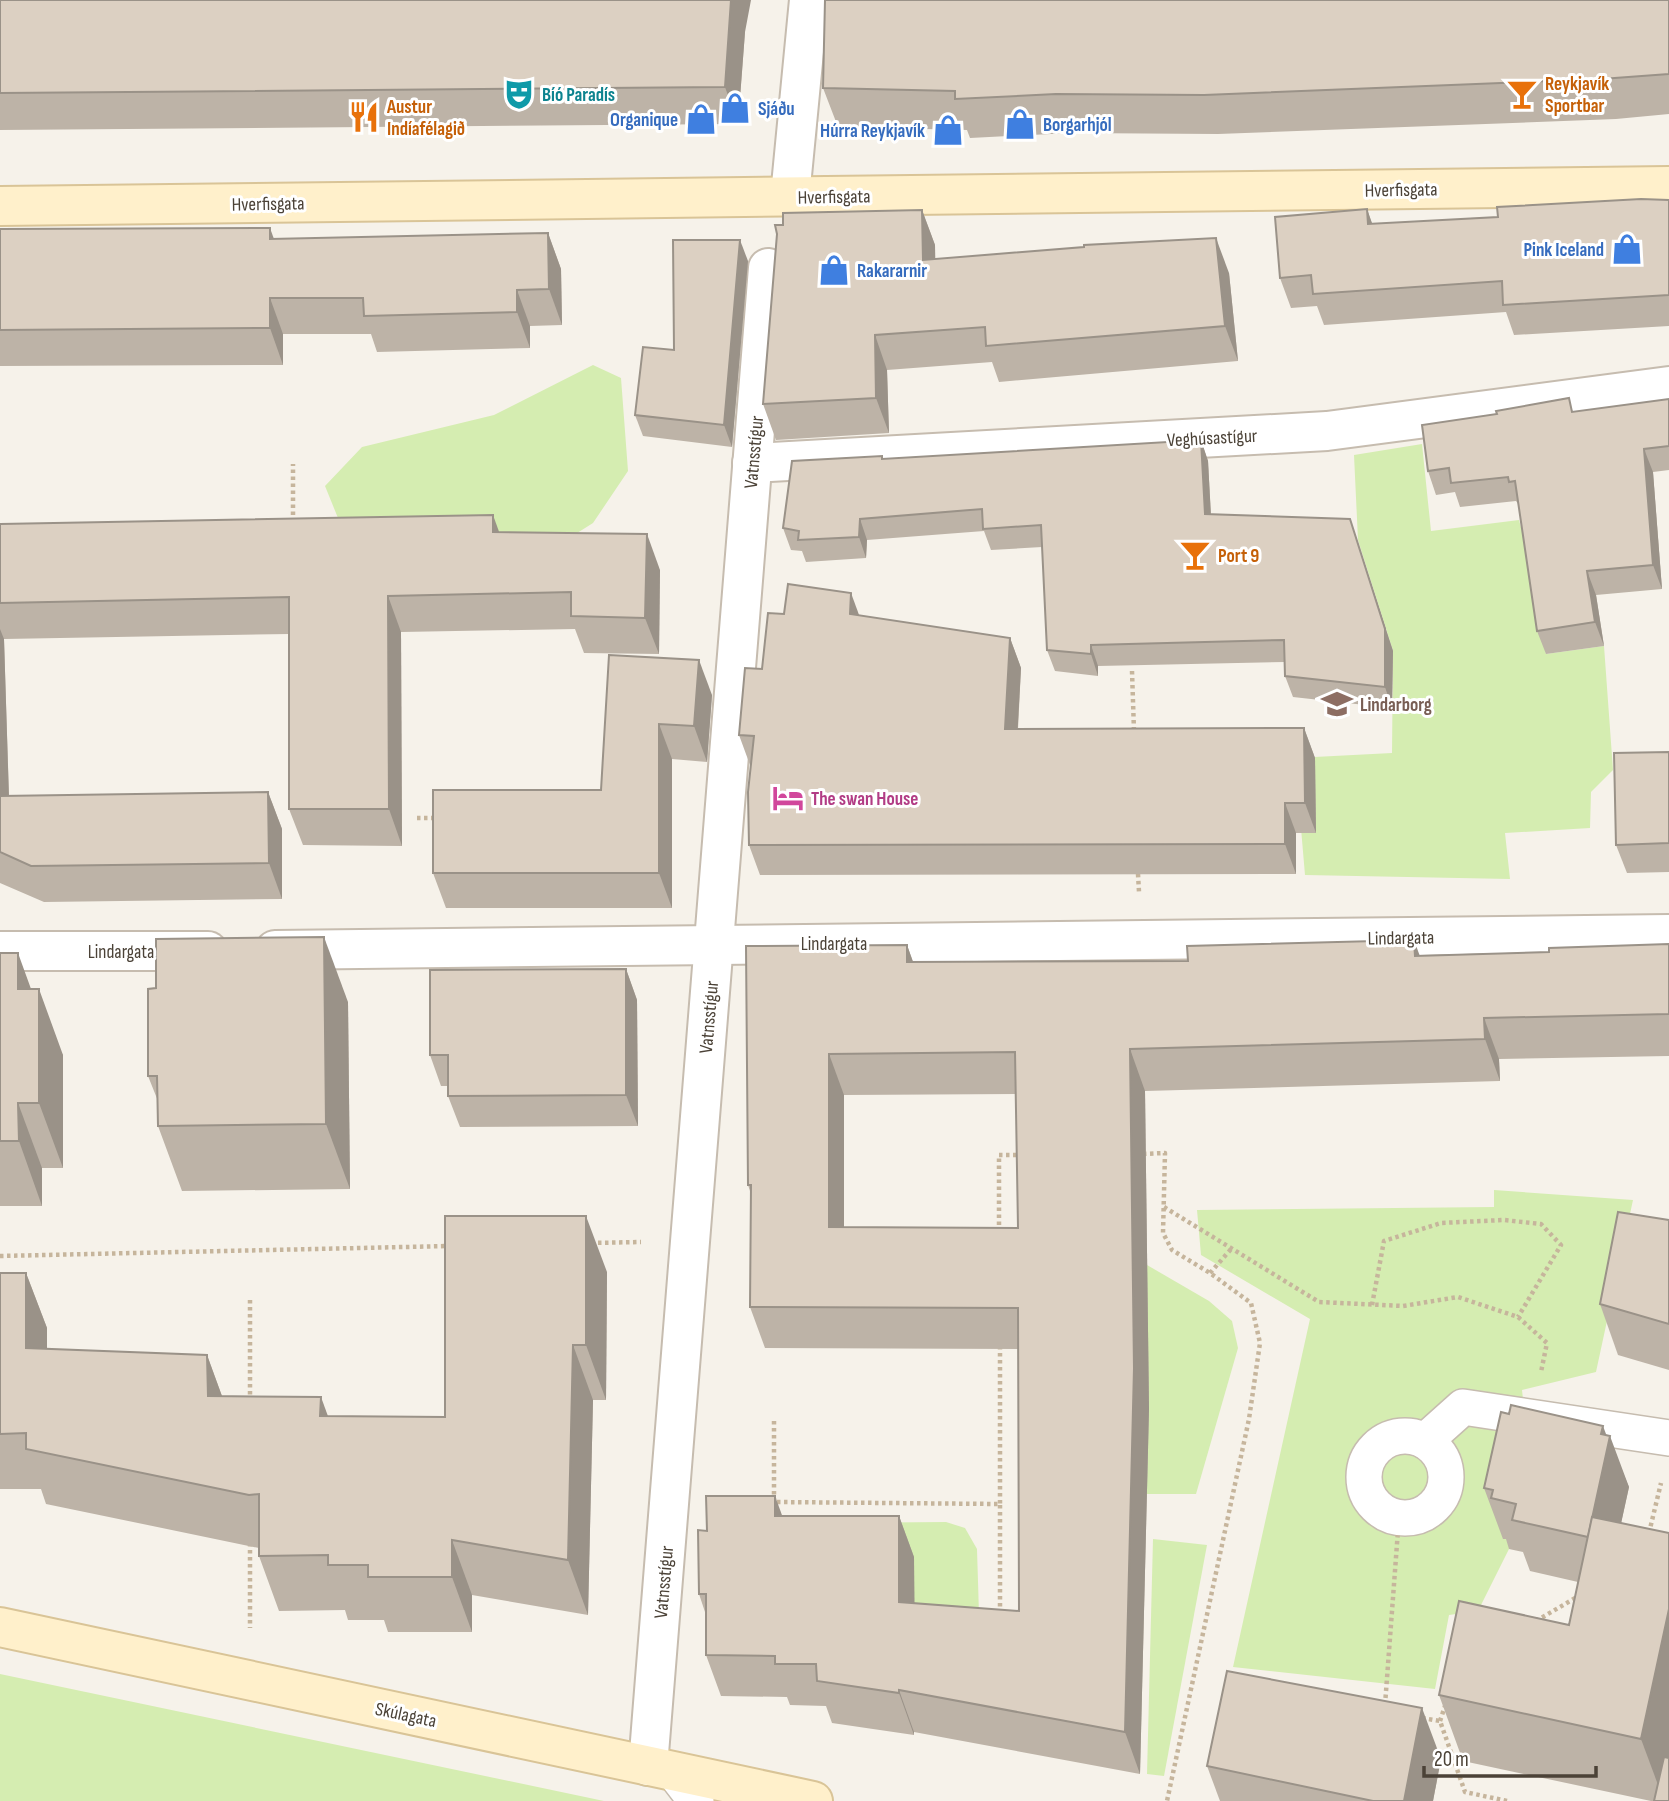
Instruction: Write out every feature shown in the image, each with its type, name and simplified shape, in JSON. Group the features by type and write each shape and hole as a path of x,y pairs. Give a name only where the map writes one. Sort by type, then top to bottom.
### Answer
{"street":[{"path":"790,196 809,0"},
{"name":"Hverfisgata","path":"0,206 1669,187"},
{"name":"Vatnsstígur","path":"660,1769 714,944 768,268"},
{"name":"Veghúsastígur","path":"752,463 1327,431 1669,386"},
{"name":"Lindargata","path":"0,951 143,952 714,944 1126,942 1669,934"},
{"name":"Skúlagata","path":"0,1627 813,1801"}],"lane":[{"path":"1425,1441 1463,1408 1669,1438"},
{"path":"1397,1436 1411,1436 1425,1441 1436,1450 1443,1461 1446,1476 1444,1490 1437,1503 1426,1512 1413,1517 1385,1513 1367,1492 1364,1477 1366,1463 1373,1451 1384,1441 1397,1436"},
{"path":"660,1769 696,1801"}],"path":[{"path":"293,464 293,529"},
{"path":"1132,671 1134,735"},
{"path":"417,818 445,818"},
{"path":"1137,1154 1165,1153 1163,1233 1172,1250 1251,1303 1261,1343 1249,1419 1167,1801"},
{"path":"999,1242 999,1155 1027,1155"},
{"path":"1164,1207 1320,1302 1403,1306 1458,1297 1518,1317 1547,1343 1533,1417"},
{"path":"1372,1305 1384,1241 1441,1223 1504,1220 1541,1224 1561,1245 1518,1317"},
{"path":"591,1243 648,1242"},
{"path":"0,1256 452,1246"},
{"path":"1210,1273 1232,1248"},
{"path":"250,1300 250,1407"},
{"path":"1000,1336 1000,1622"},
{"path":"774,1421 774,1502 1000,1504"},
{"path":"1649,1533 1662,1479"},
{"path":"1385,1710 1399,1517"},
{"path":"250,1538 250,1577"},
{"path":"1535,1622 1583,1594"},
{"path":"1447,1698 1440,1721 1465,1792 1507,1801"},
{"path":"1418,1717 1440,1721"}],"green space":[{"path":"593,365 621,378 628,471 593,523 555,547 338,518 325,486 362,447 494,415"},
{"path":"1422,444 1431,531 1519,520 1535,581 1546,654 1604,646 1613,770 1591,792 1590,828 1505,833 1510,879 1305,875 1295,758 1392,753 1393,651 1358,540 1354,455"},
{"path":"1494,1190 1633,1200 1596,1372 1522,1390 1529,1456 1509,1549 1478,1611 1449,1615 1435,1689 1233,1667 1310,1319 1201,1255 1197,1210 1494,1207"},
{"path":"1147,1265 1209,1301 1232,1321 1238,1348 1196,1494 1147,1494"},
{"path":"946,1522 965,1528 977,1549 980,1647 926,1643 825,1523"},
{"path":"1153,1539 1207,1545 1164,1776 1147,1774"},
{"path":"0,1674 604,1801 0,1801"}],"building":[{"path":"0,0 731,0 725,87 0,93"},
{"path":"825,0 1669,0 1669,74 1204,95 1056,94 955,99 955,91 823,88"},
{"path":"1641,199 1669,200 1669,295 1503,305 1502,281 1313,294 1311,275 1280,278 1275,217 1367,209 1368,224 1498,217 1497,207"},
{"path":"922,210 923,260 1084,245 1216,238 1225,326 986,346 985,327 875,335 876,398 763,404 777,234 775,225 783,225 783,213"},
{"path":"270,228 270,239 548,233 549,289 517,290 517,312 364,316 363,298 270,298 270,328 0,330 0,229"},
{"path":"673,240 740,240 724,425 635,415 643,347 674,350"},
{"path":"1569,398 1572,412 1669,399 1669,446 1644,449 1653,565 1587,571 1595,622 1537,631 1515,481 1509,482 1508,477 1451,483 1449,468 1428,471 1422,425 1497,414 1496,411"},
{"path":"1201,440 1205,514 1350,519 1385,629 1385,687 1285,676 1284,640 1091,645 1091,654 1047,650 1041,525 983,529 982,509 860,519 859,537 798,540 799,531 783,528 792,461 882,456 882,459"},
{"path":"493,515 493,532 647,534 645,618 571,616 571,592 388,596 389,809 289,809 289,597 0,603 0,524"},
{"path":"788,584 851,593 850,614 1010,638 1005,729 1304,728 1305,803 1285,803 1285,844 749,845 748,792 754,736 739,735 745,668 762,669 768,613 784,614"},
{"path":"609,655 699,660 694,726 659,724 659,873 433,873 433,790 601,790"},
{"path":"1669,752 1669,843 1616,845 1614,753"},
{"path":"268,792 269,863 31,866 0,852 0,796"},
{"path":"324,937 326,1124 158,1126 157,1076 148,1076 148,989 156,988 156,939"},
{"path":"1414,940 1415,956 1549,952 1549,948 1669,944 1669,1014 1484,1018 1485,1039 1130,1049 1134,1368 1125,1732 899,1690 899,1693 817,1681 816,1664 775,1664 775,1656 706,1655 706,1594 699,1594 698,1530 707,1531 706,1496 775,1496 775,1516 899,1516 899,1602 1019,1611 1018,1308 750,1307 751,1185 748,1185 746,946 907,945 907,962 1188,961 1187,946","holes":["1015,1052 1018,1228 829,1227 829,1054"]},
{"path":"0,953 18,953 18,989 39,989 39,1103 18,1103 19,1141 0,1141"},
{"path":"626,969 626,1095 448,1096 448,1055 430,1055 430,970"},
{"path":"1618,1212 1669,1220 1669,1324 1600,1304"},
{"path":"445,1216 586,1216 586,1345 573,1345 568,1560 452,1540 452,1577 368,1577 368,1565 328,1565 328,1555 259,1556 259,1494 249,1495 26,1449 26,1433 0,1434 0,1273 26,1273 26,1348 207,1355 208,1396 321,1397 320,1416 445,1417"},
{"path":"1511,1405 1603,1426 1601,1434 1610,1436 1588,1537 1512,1520 1516,1504 1491,1498 1493,1490 1484,1488 1501,1412 1509,1414"},
{"path":"1592,1517 1669,1533 1669,1609 1641,1739 1439,1695 1459,1601 1569,1625"},
{"path":"1227,1671 1422,1708 1404,1801 1373,1801 1207,1766"},
{"path":"1664,1757 1669,1758 1669,1801 1654,1801"}],"place":[{"name":"Bíó Paradís","path":"519,94"},
{"name":"Reykjavík Sportbar","path":"1522,94"},
{"name":"Sjáðu","path":"735,108"},
{"name":"Austur Indíafélagið","path":"364,117"},
{"name":"Organique","path":"701,119"},
{"name":"Borgarhjól","path":"1020,124"},
{"name":"Húrra Reykjavík","path":"948,130"},
{"name":"Pink Iceland","path":"1627,249"},
{"name":"Rakararnir","path":"834,270"},
{"name":"Port 9","path":"1195,555"},
{"name":"Lindarborg","path":"1337,704"},
{"name":"The swan House","path":"788,798"}]}
